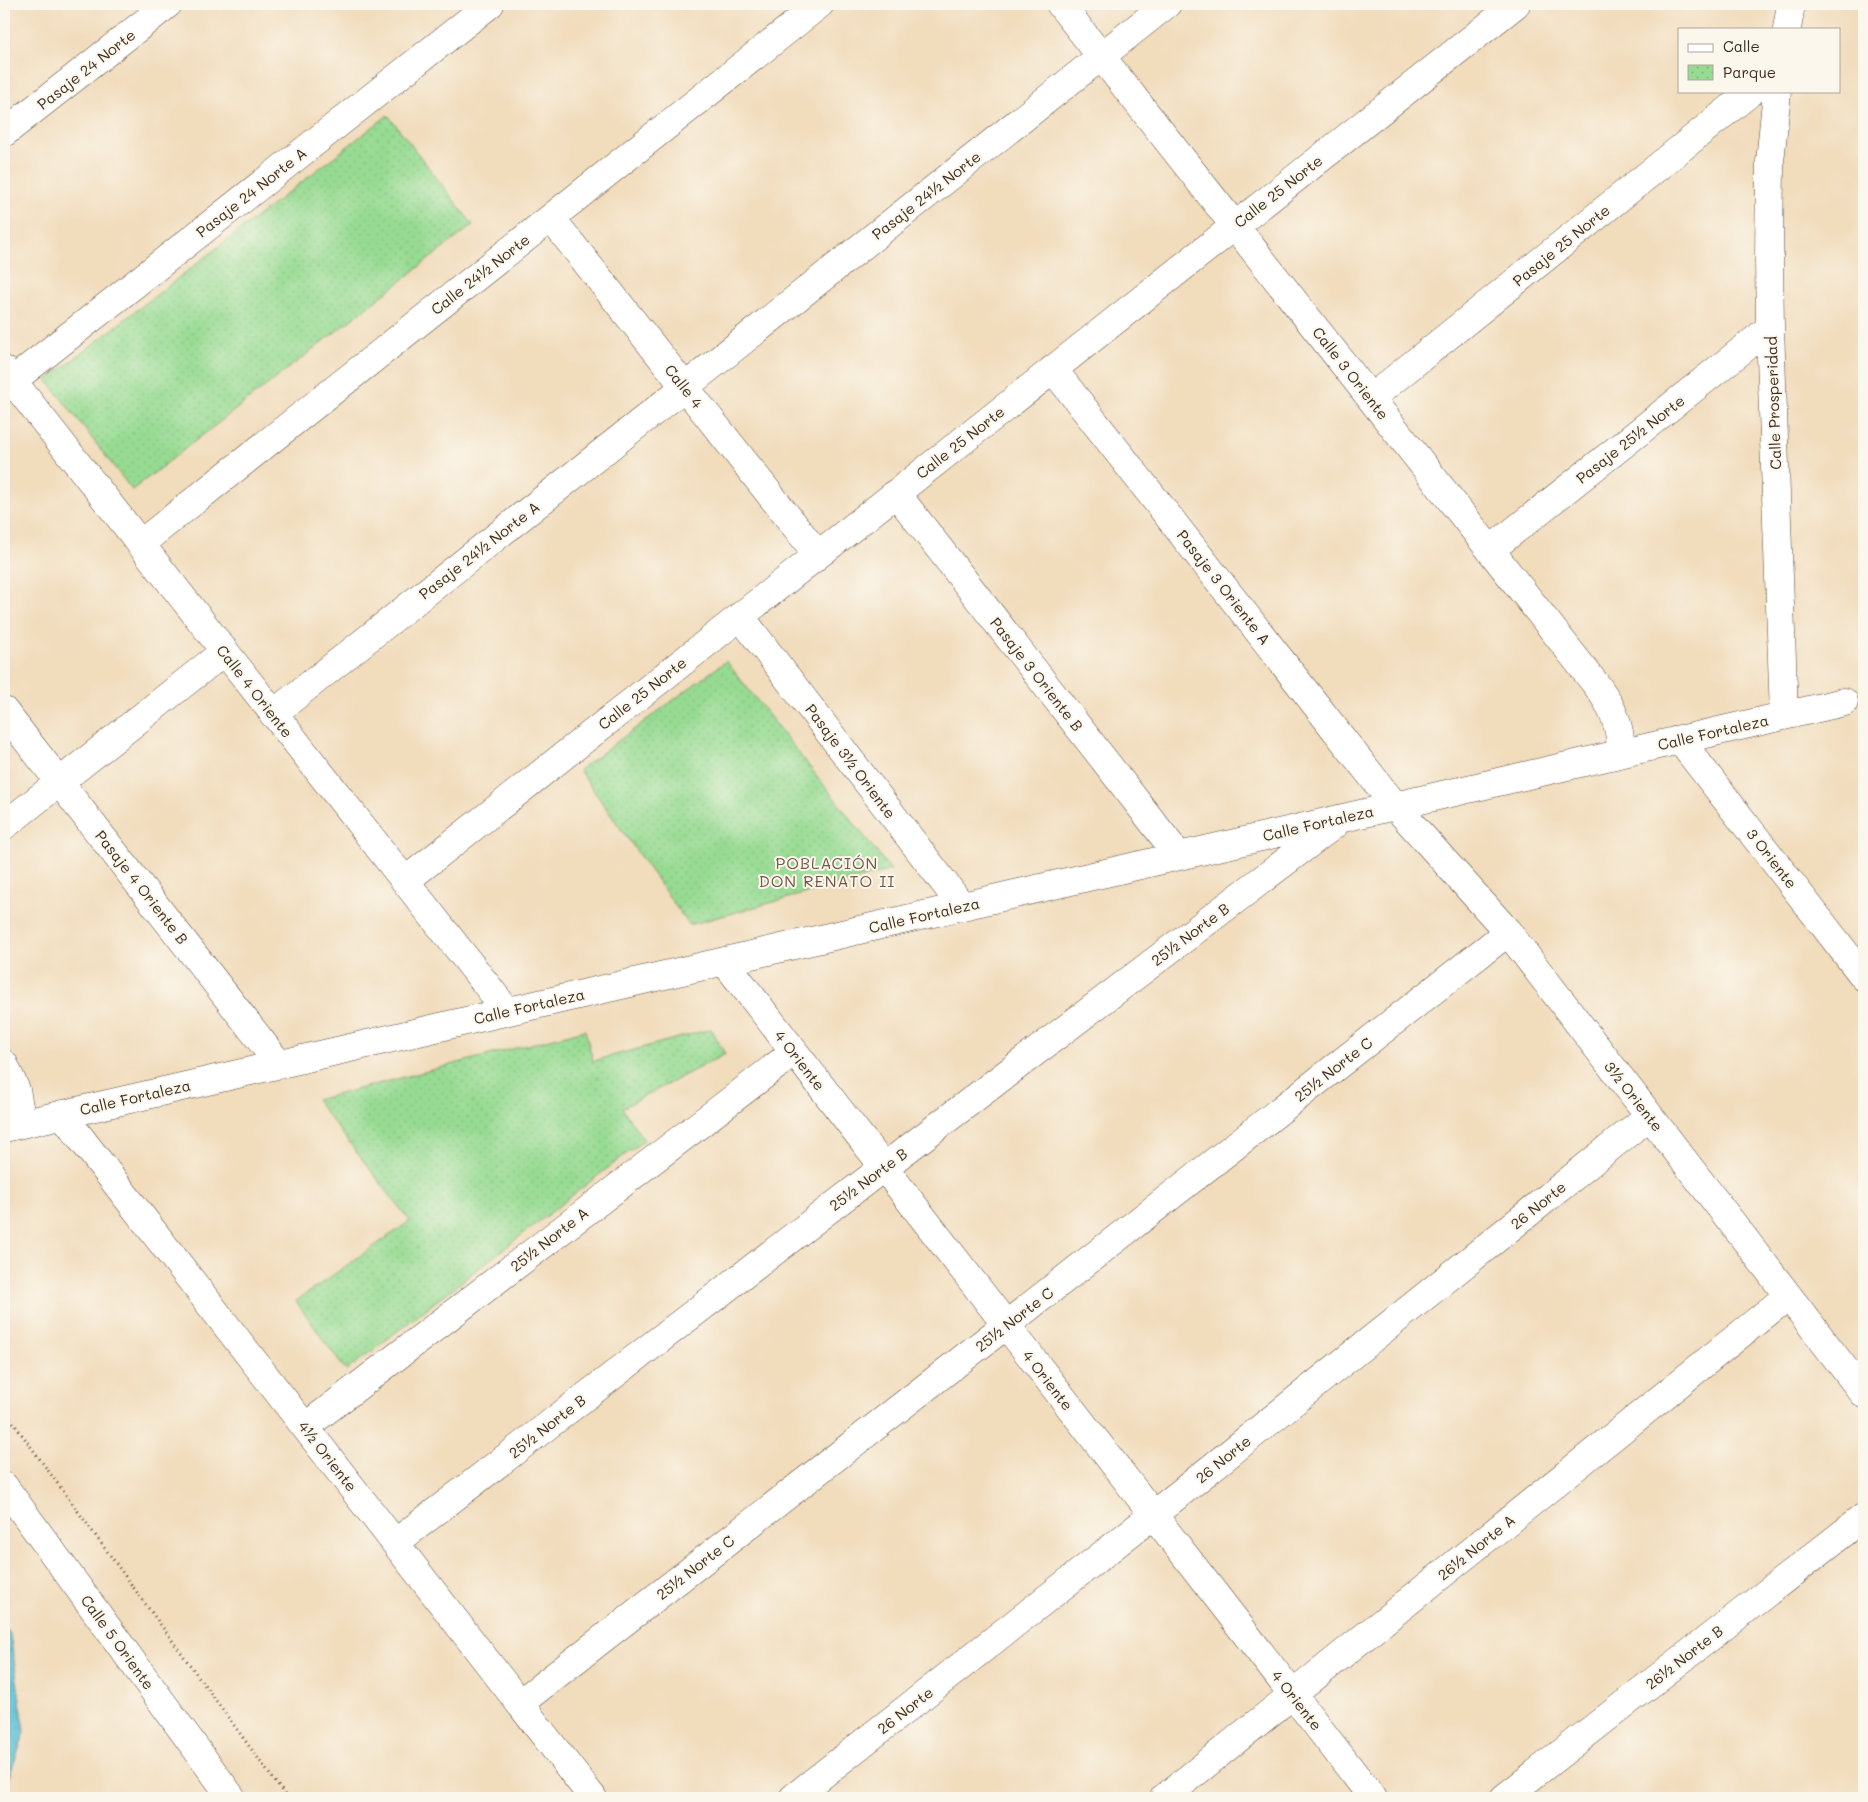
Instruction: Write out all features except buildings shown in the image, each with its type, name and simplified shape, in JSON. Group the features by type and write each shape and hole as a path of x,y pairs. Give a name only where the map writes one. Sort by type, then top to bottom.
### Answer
{"street":[{"name":"Pasaje 24 Norte","path":"4,133 168,4"},
{"name":"Pasaje 24 Norte A","path":"8,376 490,4"},
{"name":"Calle 24½ Norte","path":"140,544 820,4"},
{"name":"Calle 3 Oriente","path":"1060,4 1610,704 1618,723 1621,753"},
{"name":"Pasaje 24½ Norte","path":"685,387 1166,4"},
{"name":"Calle 25 Norte","path":"405,881 1516,4"},
{"path":"1787,28 1791,4"},
{"name":"Pasaje 25 Norte","path":"1370,398 1751,92"},
{"name":"Calle Prosperidad","path":"1777,92 1770,162 1770,328 1784,716"},
{"name":"Calle 4","path":"551,218 818,555"},
{"name":"Pasaje 25½ Norte","path":"1490,550 1770,328"},
{"name":"Pasaje 3 Oriente A","path":"1053,369 1394,806"},
{"name":"Calle 4 Oriente","path":"8,376 508,1011"},
{"name":"Pasaje 24½ Norte A","path":"273,714 685,387"},
{"name":"Pasaje 3 Oriente B","path":"896,493 1179,856"},
{"name":"Pasaje 3½ Oriente","path":"740,616 962,906"},
{"path":"4,826 225,651"},
{"name":"Calle Fortaleza","path":"13,1126 1844,702"},
{"name":"Pasaje 4 Oriente B","path":"4,711 279,1064"},
{"name":"3 Oriente","path":"1679,740 1864,977"},
{"name":"3½ Oriente","path":"1394,806 1508,932 1864,1394"},
{"name":"25½ Norte B","path":"395,1543 884,1167 1343,818"},
{"name":"25½ Norte C","path":"520,1703 1508,932"},
{"name":"4 Oriente","path":"724,961 1373,1798"},
{"name":"25½ Norte A","path":"305,1427 794,1052"},
{"path":"4,1064 16,1090 13,1126"},
{"name":"4½ Oriente","path":"62,1114 593,1798"},
{"name":"26 Norte","path":"793,1798 1153,1515 1649,1116"},
{"name":"26½ Norte A","path":"1164,1798 1788,1296"},
{"name":"Calle 5 Oriente","path":"4,1486 232,1798"},
{"name":"26½ Norte B","path":"1504,1798 1864,1517"}],"path":[{"path":"4,1410 286,1798"}],"green space":[{"path":"388,115 473,225 132,490 47,380"},
{"path":"726,661 891,870 689,925 579,770"},
{"path":"711,1029 725,1054 622,1108 644,1140 346,1371 296,1301 410,1221 316,1100 585,1030 593,1061"}],"water":[{"path":"4,1625 10,1634 25,1732 4,1791"}],"district":[{"name":"POBLACIÓN DON RENATO II","path":"827,871"}]}
